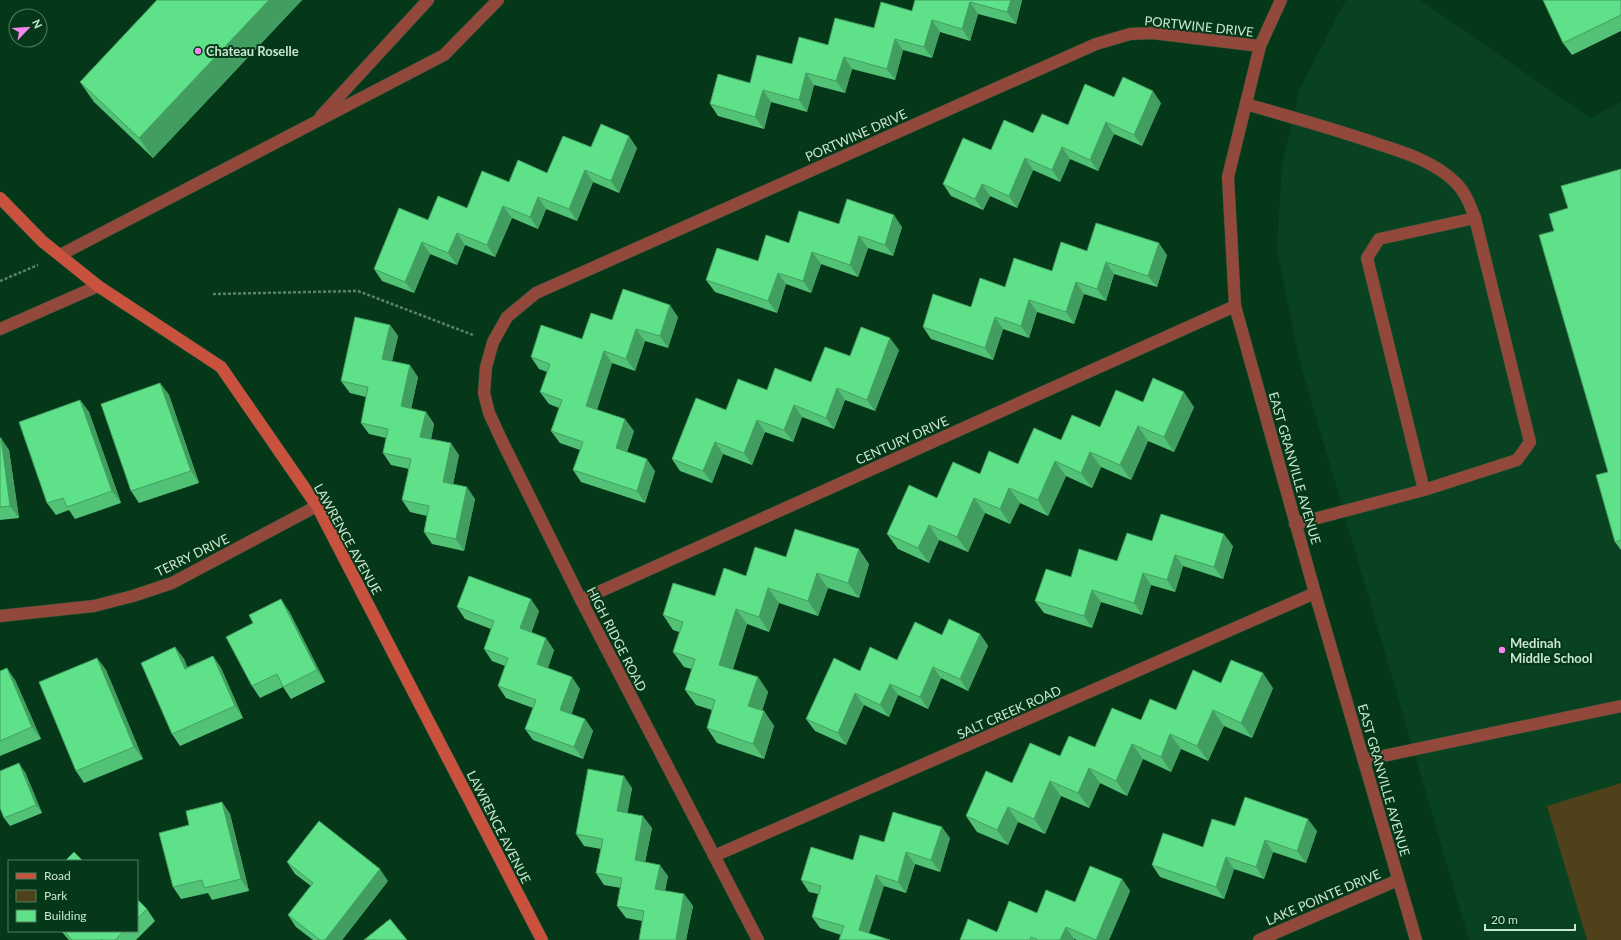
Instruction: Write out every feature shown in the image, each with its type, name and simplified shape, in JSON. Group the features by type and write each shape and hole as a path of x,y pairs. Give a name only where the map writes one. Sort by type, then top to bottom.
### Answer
{"street":[{"path":"314,122 428,0"},
{"path":"60,255 444,55 498,0"},
{"name":"EAST GRANVILLE AVENUE","path":"1282,0 1260,46 1228,177 1235,306 1315,593 1416,940"},
{"name":"PORTWINE DRIVE","path":"493,342 507,317 536,293 1096,44 1130,34 1152,33 1260,46"},
{"path":"1246,104 1342,131 1420,158 1442,170 1457,184 1468,199 1475,218 1530,442 1517,460 1424,490 1296,524"},
{"name":"LAWRENCE AVENUE","path":"0,198 42,241 98,286 221,367 317,506 542,940"},
{"path":"1424,490 1367,258 1379,238 1475,218"},
{"path":"0,329 98,286"},
{"name":"CENTURY DRIVE","path":"581,600 1235,306"},
{"name":"HIGH RIDGE ROAD","path":"493,342 486,367 484,393 489,413 581,600 758,940"},
{"name":"TERRY DRIVE","path":"0,616 94,606 133,596 172,583 317,506"},
{"name":"SALT CREEK ROAD","path":"714,856 1315,593"},
{"path":"1364,760 1621,706"},
{"name":"LAKE POINTE DRIVE","path":"1259,940 1398,880"}],"path":[{"path":"0,281 60,255"},
{"path":"213,294 358,291 493,342"}],"shaded area":[{"name":"Medinah Middle School","path":"1346,0 1420,0 1590,118 1621,102 1621,940 1469,940 1299,359 1277,249 1282,166 1300,88"}],"green space":[{"path":"1621,783 1621,940 1587,940 1547,806"}],"building":[{"name":"Chateau Roselle","path":"157,0 269,0 139,138 80,82"},
{"path":"915,0 1011,0 1007,12 970,2 962,29 932,20 924,47 895,39 887,69 844,57 836,81 806,73 799,100 763,90 755,117 710,104 718,74 750,83 757,55 792,64 799,37 828,45 835,18 874,28 881,2 912,11"},
{"path":"1543,0 1621,0 1621,15 1563,43"},
{"path":"1123,77 1153,91 1134,135 1106,122 1090,160 1062,147 1052,170 1025,158 1009,196 982,184 975,199 943,184 963,138 991,150 1004,120 1033,133 1042,114 1068,125 1085,84 1114,97"},
{"path":"601,124 629,136 611,181 585,170 569,209 538,197 530,217 503,206 487,245 457,233 448,253 422,242 405,282 374,269 399,208 428,220 438,196 467,208 482,171 509,182 518,160 547,173 563,136 591,147"},
{"path":"1621,169 1621,540 1615,542 1596,475 1608,472 1539,235 1554,231 1549,214 1568,208 1561,186"},
{"path":"847,199 894,215 885,245 859,236 850,265 812,252 803,281 778,273 768,301 706,280 717,248 758,261 766,235 789,243 799,211 839,224"},
{"path":"1096,223 1159,243 1148,276 1106,262 1097,289 1076,282 1066,312 1029,300 1021,326 995,317 985,348 923,327 933,294 971,307 980,278 1005,287 1014,258 1052,271 1061,242 1087,251"},
{"path":"623,289 670,305 660,336 636,329 626,359 604,351 586,406 625,419 616,448 647,459 637,491 573,470 583,442 551,431 562,400 540,392 550,364 531,357 541,325 582,339 591,313 612,320"},
{"path":"355,317 390,325 382,359 410,365 401,406 426,412 420,437 451,443 443,482 467,487 456,539 424,532 429,506 402,500 411,459 383,453 388,429 361,423 368,387 341,381"},
{"path":"861,327 890,338 867,400 837,388 826,418 794,405 784,430 757,420 744,453 715,442 703,471 672,459 696,398 726,410 738,379 767,390 775,368 811,382 825,347 850,356"},
{"path":"1153,378 1184,392 1164,437 1138,426 1120,465 1090,452 1081,473 1055,461 1038,500 1009,488 1000,509 974,498 957,537 929,525 918,548 887,534 909,485 937,498 953,462 980,474 989,451 1018,464 1034,428 1061,440 1072,415 1100,427 1116,390 1143,402"},
{"path":"160,383 191,471 131,491 101,404"},
{"path":"80,400 112,491 67,507 63,498 47,503 19,422"},
{"path":"0,438 10,506 0,507"},
{"path":"1161,514 1224,534 1214,567 1175,555 1167,580 1143,573 1134,603 1092,590 1084,616 1035,601 1046,569 1071,577 1079,549 1117,561 1127,533 1152,541"},
{"path":"795,529 859,549 848,583 817,573 808,601 768,588 759,617 736,609 719,665 758,677 748,706 764,711 753,744 707,728 715,700 685,690 695,659 673,652 683,622 663,615 673,583 715,596 724,568 746,576 755,547 786,557"},
{"path":"469,576 531,599 520,628 546,638 537,664 572,677 560,710 585,719 574,747 525,729 536,700 498,686 508,658 484,649 494,621 457,607"},
{"path":"281,599 317,670 283,687 277,674 252,686 226,637 253,623 249,615"},
{"path":"949,619 980,634 960,679 933,667 920,697 890,684 880,705 855,693 838,733 806,719 834,658 860,671 870,647 897,660 915,622 942,635"},
{"path":"175,647 185,669 213,656 235,706 172,734 141,663"},
{"path":"97,658 134,747 76,771 39,682"},
{"path":"1231,660 1263,673 1241,723 1213,710 1197,746 1170,734 1161,757 1132,744 1116,781 1089,768 1078,793 1050,781 1034,819 1008,807 997,830 966,816 986,771 1012,783 1030,743 1060,756 1069,736 1095,747 1112,708 1141,720 1150,699 1176,710 1193,670 1221,683"},
{"path":"7,668 32,727 0,741 0,671"},
{"path":"19,763 36,805 4,818 0,808 0,771"},
{"path":"588,769 624,776 617,811 643,816 635,860 660,865 655,889 684,894 676,939 678,940 639,940 644,911 617,906 622,878 596,873 603,839 576,834"},
{"path":"1245,797 1308,819 1297,851 1265,840 1256,867 1226,857 1216,887 1152,865 1163,833 1203,847 1212,819 1235,826"},
{"path":"222,802 241,879 204,888 202,880 173,887 159,833 189,825 186,811"},
{"path":"893,812 942,827 931,860 906,852 898,882 876,875 859,930 890,940 839,940 844,926 812,917 821,886 801,880 811,847 853,860 860,835 884,842"},
{"path":"319,821 380,869 325,940 320,940 288,915 313,883 287,862"},
{"path":"74,852 82,860 66,860"},
{"path":"1090,866 1122,879 1096,940 1066,927 1060,940 1038,940 1031,937 1030,940 960,940 968,919 997,932 1009,901 1037,913 1046,890 1075,902"},
{"path":"138,900 147,909 138,918"},
{"path":"390,919 407,940 364,940"},
{"path":"65,932 123,932 115,940 72,940"}],"place":[{"name":"Chateau Roselle","path":"198,51"},
{"name":"Medinah Middle School","path":"1502,650"}]}
